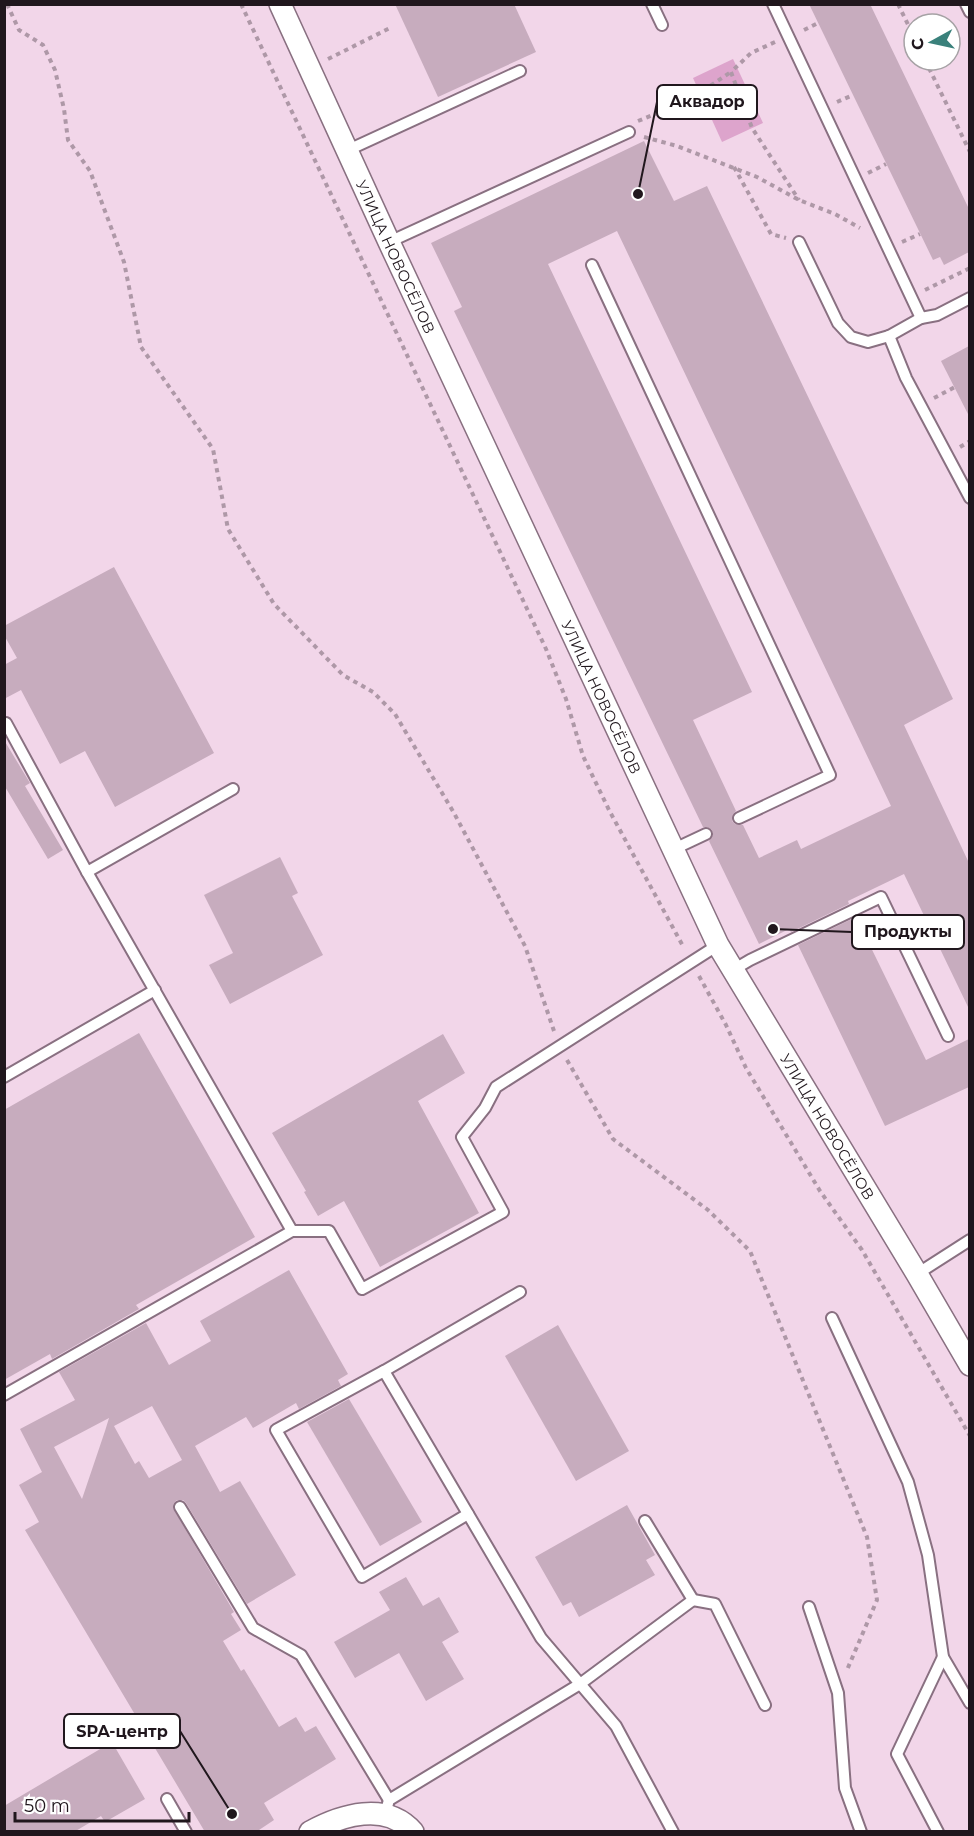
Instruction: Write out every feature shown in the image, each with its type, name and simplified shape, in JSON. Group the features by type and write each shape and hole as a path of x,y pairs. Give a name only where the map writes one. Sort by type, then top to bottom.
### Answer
{"street":[{"name":"УЛИЦА НОВОСЁЛОВ","path":"280,4 346,151 718,945 917,1274 969,1365"},
{"path":"310,1832 329,1821 387,1807 413,1832"}],"lane":[{"path":"652,4 662,25"},
{"path":"773,4 884,235 921,318"},
{"path":"966,4 969,12"},
{"path":"346,151 520,70"},
{"path":"389,242 628,132"},
{"path":"799,242 838,323 851,337 868,342 889,336 921,318 937,315 969,298"},
{"path":"592,265 830,775 739,818"},
{"path":"889,336 906,378 969,498"},
{"path":"6,723 87,872 292,1231"},
{"path":"87,872 233,789"},
{"path":"672,850 706,834"},
{"path":"733,970 881,897 948,1036"},
{"path":"4,1395 292,1231 329,1232 362,1289 503,1212 462,1137 485,1108 496,1087 718,945"},
{"path":"4,1077 155,990"},
{"path":"917,1274 969,1240"},
{"path":"468,1514 362,1577 276,1430 384,1371 520,1292"},
{"path":"832,1317 908,1482 928,1555 943,1657 969,1703"},
{"path":"384,1371 541,1638 616,1726 673,1832"},
{"path":"180,1507 253,1628 301,1655 387,1807 579,1684 693,1600 715,1604 765,1704"},
{"path":"645,1521 693,1600"},
{"path":"809,1607 838,1693 845,1788 861,1832"},
{"path":"938,1832 897,1754 943,1657"},
{"path":"167,1799 186,1832"}],"path":[{"path":"7,4 19,30 43,45 55,70 68,140 90,171 124,262 141,347 213,449 228,529 274,603 343,675 373,692 395,714 454,813 525,946 559,1046 613,1139 708,1210 750,1251 867,1537 877,1600 838,1693"},
{"path":"241,4 546,649 566,699 583,756 609,810 726,1025 752,1078 820,1191 862,1250 969,1436"},
{"path":"818,23 751,53 730,72 689,100 636,122 628,132 677,146 733,167 799,200 835,214 871,234 884,235"},
{"path":"325,60 390,28"},
{"path":"730,72 753,128 799,200"},
{"path":"931,72 969,152"},
{"path":"834,104 853,95"},
{"path":"868,173 886,164"},
{"path":"733,167 771,234 799,242"},
{"path":"902,242 920,234"},
{"path":"924,290 969,268"}],"shaded area":[{"path":"733,59 763,123 722,142 693,78"}],"building":[{"path":"395,4 514,4 536,52 438,97"},
{"path":"809,4 870,4 969,209 969,252 944,265 940,257 933,260"},
{"path":"644,141 674,201 707,186 953,699 904,725 969,863 969,1009 904,874 791,932 789,929 759,944 709,841 713,835 712,830 703,827 454,311 462,307 431,243","holes":["617,231 891,806 801,849 797,840 759,858 743,825 732,821 736,811 693,720 752,692 548,264"]},
{"path":"969,346 969,416 941,361"},
{"path":"114,567 214,753 115,807 85,751 60,764 21,690 4,699 4,665 17,658 4,635 4,626"},
{"path":"4,740 30,783 25,786 63,850 48,859 4,785"},
{"path":"280,857 298,893 292,896 323,955 230,1004 209,965 233,953 204,895"},
{"path":"856,917 926,1060 969,1039 969,1087 885,1126 798,945"},
{"path":"139,1033 255,1237 136,1305 139,1309 52,1359 50,1354 4,1380 4,1110"},
{"path":"443,1034 465,1073 418,1101 479,1213 380,1267 344,1201 318,1216 272,1133"},
{"path":"289,1270 348,1374 338,1380 341,1386 299,1409 296,1403 253,1428 246,1417 195,1446 220,1492 240,1481 296,1575 247,1604 186,1503 183,1500 177,1500 174,1503 173,1508 234,1612 231,1614 241,1630 223,1641 241,1671 244,1669 279,1727 296,1717 305,1732 316,1726 336,1759 264,1803 274,1820 256,1832 205,1832 25,1530 39,1522 19,1485 42,1472 20,1429 75,1400 59,1372 146,1323 169,1365 211,1341 200,1321","holes":["152,1406 182,1460 149,1478 139,1461 135,1464 114,1426","109,1418 105,1431 82,1499 54,1447"]},
{"path":"558,1325 629,1451 576,1481 505,1356"},
{"path":"349,1399 422,1522 380,1546 307,1422"},
{"path":"627,1505 655,1555 646,1560 655,1575 579,1617 571,1602 563,1606 535,1557"},
{"path":"406,1577 423,1606 439,1597 459,1632 442,1642 464,1679 426,1701 399,1653 355,1678 334,1642 390,1610 379,1592"},
{"path":"112,1742 145,1799 105,1822 101,1816 74,1832 4,1832 4,1806"}],"place":[{"name":"Аквадор","path":"638,194"},
{"name":"Продукты","path":"773,929"},
{"name":"SPA-центр","path":"232,1814"}]}
